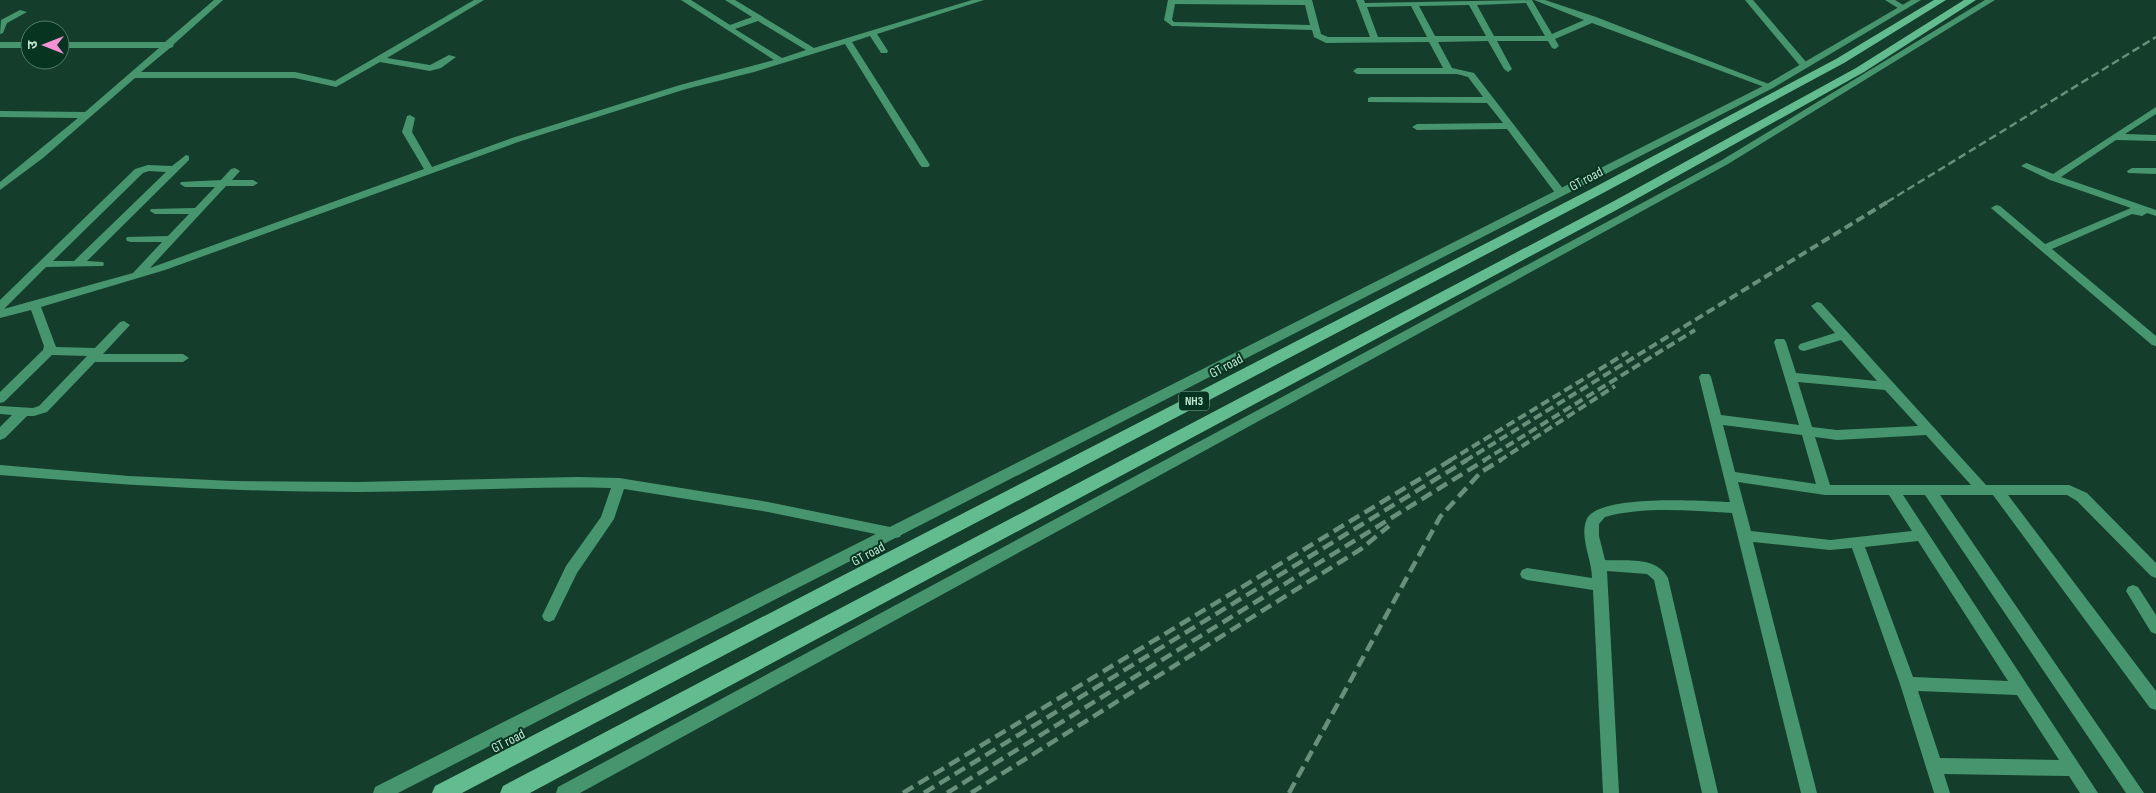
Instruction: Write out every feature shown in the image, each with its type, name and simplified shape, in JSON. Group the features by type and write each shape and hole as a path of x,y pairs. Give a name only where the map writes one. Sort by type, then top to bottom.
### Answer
{"highway":[{"name":"GT road","path":"442,793 1608,186 1840,60 1941,0"},
{"name":"NH3","path":"510,793 1618,204 1860,70 1970,0"}],"street":[{"path":"0,186 170,45 219,0"},
{"path":"134,75 295,75 332,84 339,83 376,59 480,0"},
{"path":"687,0 779,60"},
{"path":"729,0 810,50"},
{"path":"0,314 35,306 136,276 515,140 670,91 750,70 810,50 872,33 963,2 980,0"},
{"path":"1538,0 1594,19 1770,86"},
{"path":"1749,0 1804,65"},
{"path":"1889,0 1904,8"},
{"path":"381,793 1770,86 1917,0"},
{"path":"564,793 1724,162 1990,0"},
{"path":"1314,28 1172,24 1168,20 1171,1 1227,9 1255,2 1308,2 1314,28 1322,39 1492,39 1550,38 1594,19"},
{"path":"1471,1 1508,69"},
{"path":"1375,39 1361,2 1414,4 1528,1 1555,46"},
{"path":"1414,4 1448,70"},
{"path":"1227,9 1230,26"},
{"path":"0,31 4,22 23,12"},
{"path":"729,28 758,18"},
{"path":"872,33 884,51"},
{"path":"847,40 925,165"},
{"path":"0,45 20,45"},
{"path":"70,45 170,45"},
{"path":"376,59 430,68 438,66 452,57"},
{"path":"1357,71 1448,70 1465,72 1471,75 1560,192"},
{"path":"1372,100 1490,100"},
{"path":"2054,178 2074,162 2115,138 2156,110"},
{"path":"0,114 88,114"},
{"path":"410,118 407,132 430,171"},
{"path":"1417,127 1511,126"},
{"path":"2115,138 2156,138"},
{"path":"77,264 186,158"},
{"path":"2026,166 2054,178 2156,213"},
{"path":"0,306 138,171 148,168 175,169"},
{"path":"136,276 235,171"},
{"path":"2132,171 2156,171"},
{"path":"185,184 253,183"},
{"path":"1996,208 2156,342"},
{"path":"155,211 197,211"},
{"path":"2045,248 2131,211 2144,213 2156,219"},
{"path":"130,239 170,239"},
{"path":"43,264 99,264"},
{"path":"0,399 49,351 50,346 35,306"},
{"path":"1817,306 1929,430 1990,490 2156,702"},
{"path":"0,410 38,412 43,409 124,325"},
{"path":"1804,346 1843,334"},
{"path":"1780,342 1824,490"},
{"path":"49,351 95,355 183,358"},
{"path":"1705,377 1809,793"},
{"path":"1790,377 1891,386"},
{"path":"0,435 24,411"},
{"path":"1715,419 1806,432 1853,436 1929,430"},
{"path":"0,470 128,481 232,486 359,487 577,482 619,483 768,507 895,532"},
{"path":"1729,476 1824,490 2074,491 2156,572"},
{"path":"549,616 571,570 607,519 619,483"},
{"path":"1892,489 2090,793"},
{"path":"1930,490 2136,793"},
{"path":"1611,793 1600,585 1591,530 1593,518 1598,513 1648,506 1737,508"},
{"path":"1744,536 1830,545 1921,535"},
{"path":"1858,543 1908,684 1942,793"},
{"path":"1598,566 1648,568 1656,571 1661,578 1710,793"},
{"path":"1527,574 1600,585"},
{"path":"2132,591 2156,628"},
{"path":"1908,684 2020,688"},
{"path":"1933,766 2074,768"}],"railway":[{"path":"1887,202 2156,37"},
{"path":"1465,461 1889,201"},
{"path":"1483,461 1695,330"},
{"path":"1449,461 1628,352"},
{"path":"1499,461 1615,386"},
{"path":"903,793 1451,460"},
{"path":"924,793 1467,460"},
{"path":"947,793 1485,460"},
{"path":"1289,793 1440,517 1481,472 1501,460"},
{"path":"971,793 1361,549 1389,526"}]}
